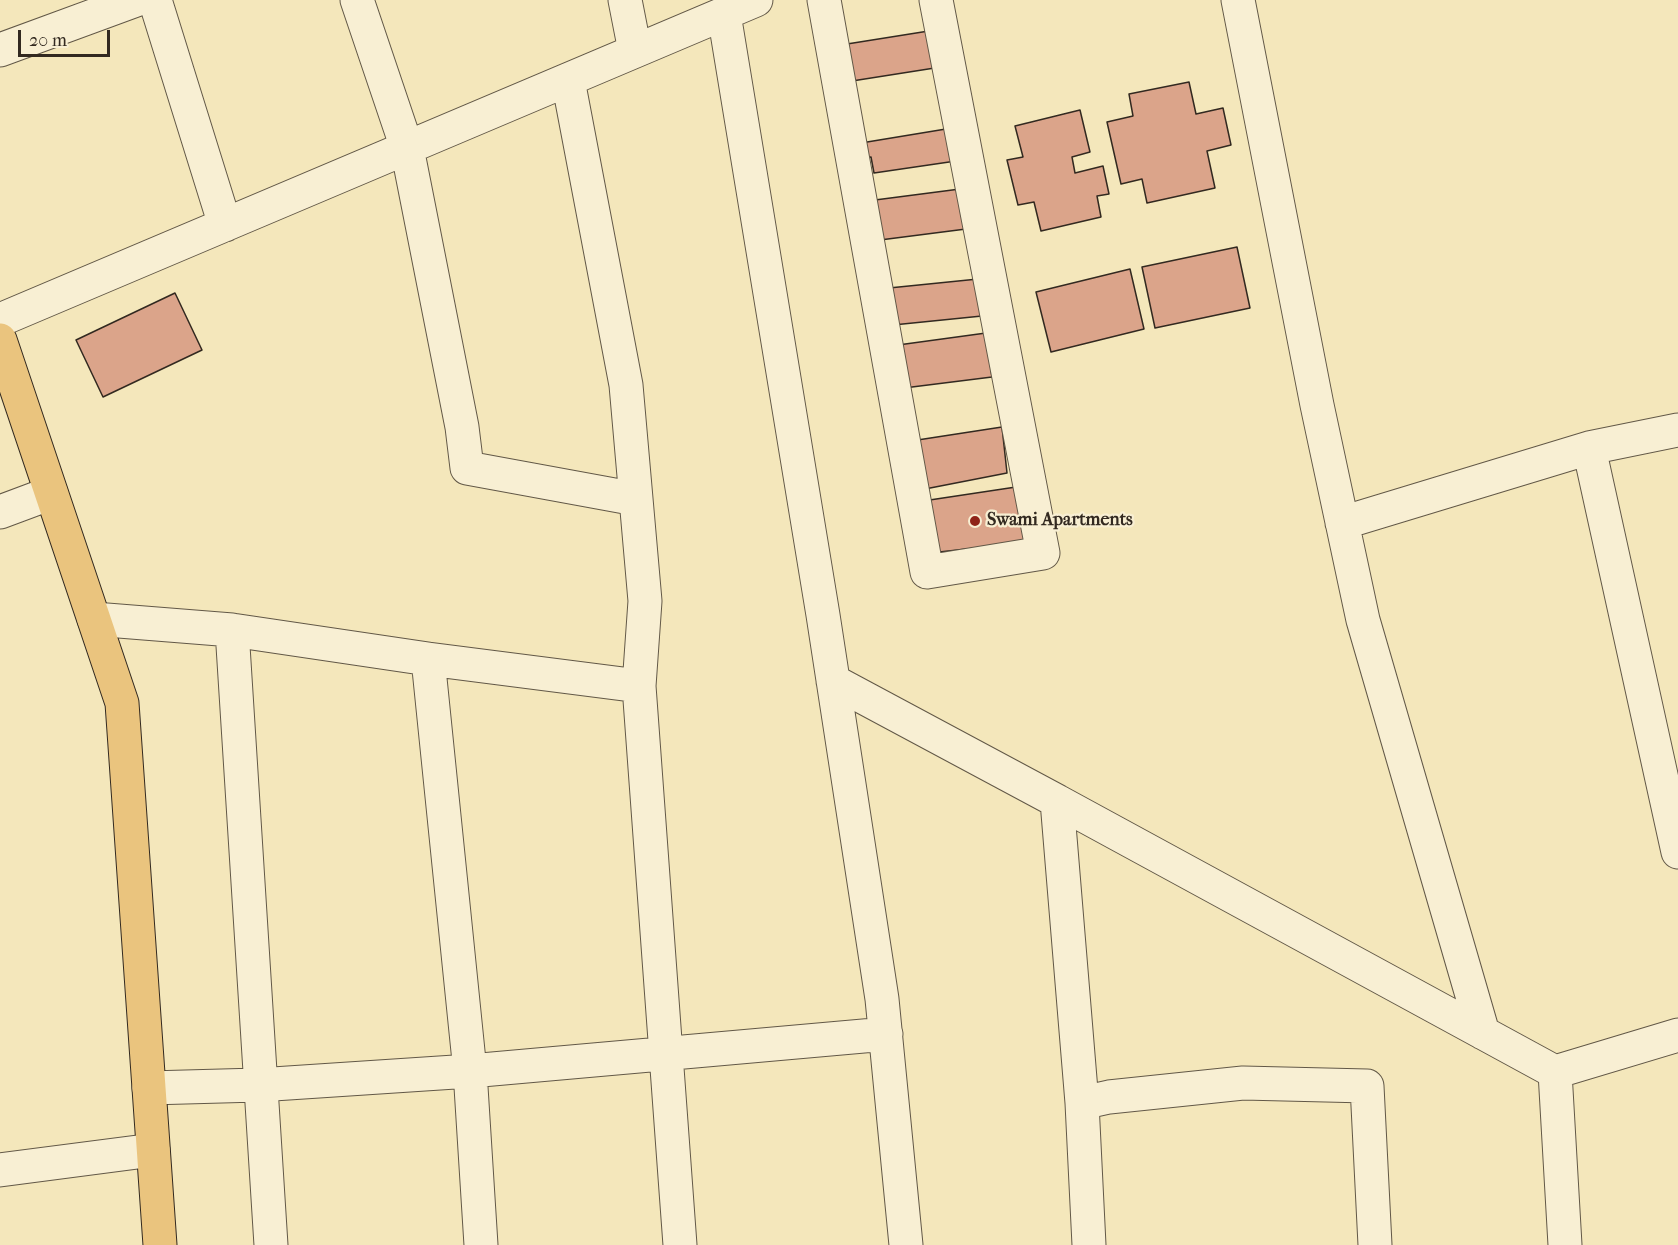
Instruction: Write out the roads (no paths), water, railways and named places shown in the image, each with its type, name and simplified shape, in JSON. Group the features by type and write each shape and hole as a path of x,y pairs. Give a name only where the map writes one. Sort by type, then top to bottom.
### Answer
{"main road":[{"path":"0,340 122,703 160,1245"}],"street":[{"path":"0,50 136,0"},
{"path":"154,0 225,225"},
{"path":"357,0 407,148 462,427 467,468 636,499"},
{"path":"625,0 635,51"},
{"path":"0,320 756,0"},
{"path":"824,0 927,572 1043,554 936,0"},
{"path":"1238,0 1315,394 1363,620 1483,1033"},
{"path":"724,14 833,681 882,999 906,1245"},
{"path":"568,80 626,385 645,601 639,686 680,1245"},
{"path":"1342,523 1589,448 1678,430"},
{"path":"1589,448 1678,852"},
{"path":"0,512 51,493"},
{"path":"94,620 232,630 428,659 639,686"},
{"path":"232,630 271,1245"},
{"path":"428,659 470,1071 481,1245"},
{"path":"833,681 1555,1072 1678,1035"},
{"path":"1057,801 1082,1103 1089,1245"},
{"path":"149,1088 261,1084 470,1071 886,1034"},
{"path":"1555,1072 1565,1245"},
{"path":"1082,1103 1109,1097 1243,1083 1367,1086 1375,1245"},
{"path":"0,1170 153,1150"}],"place":[{"name":"Swami Apartments","path":"975,521"}]}
